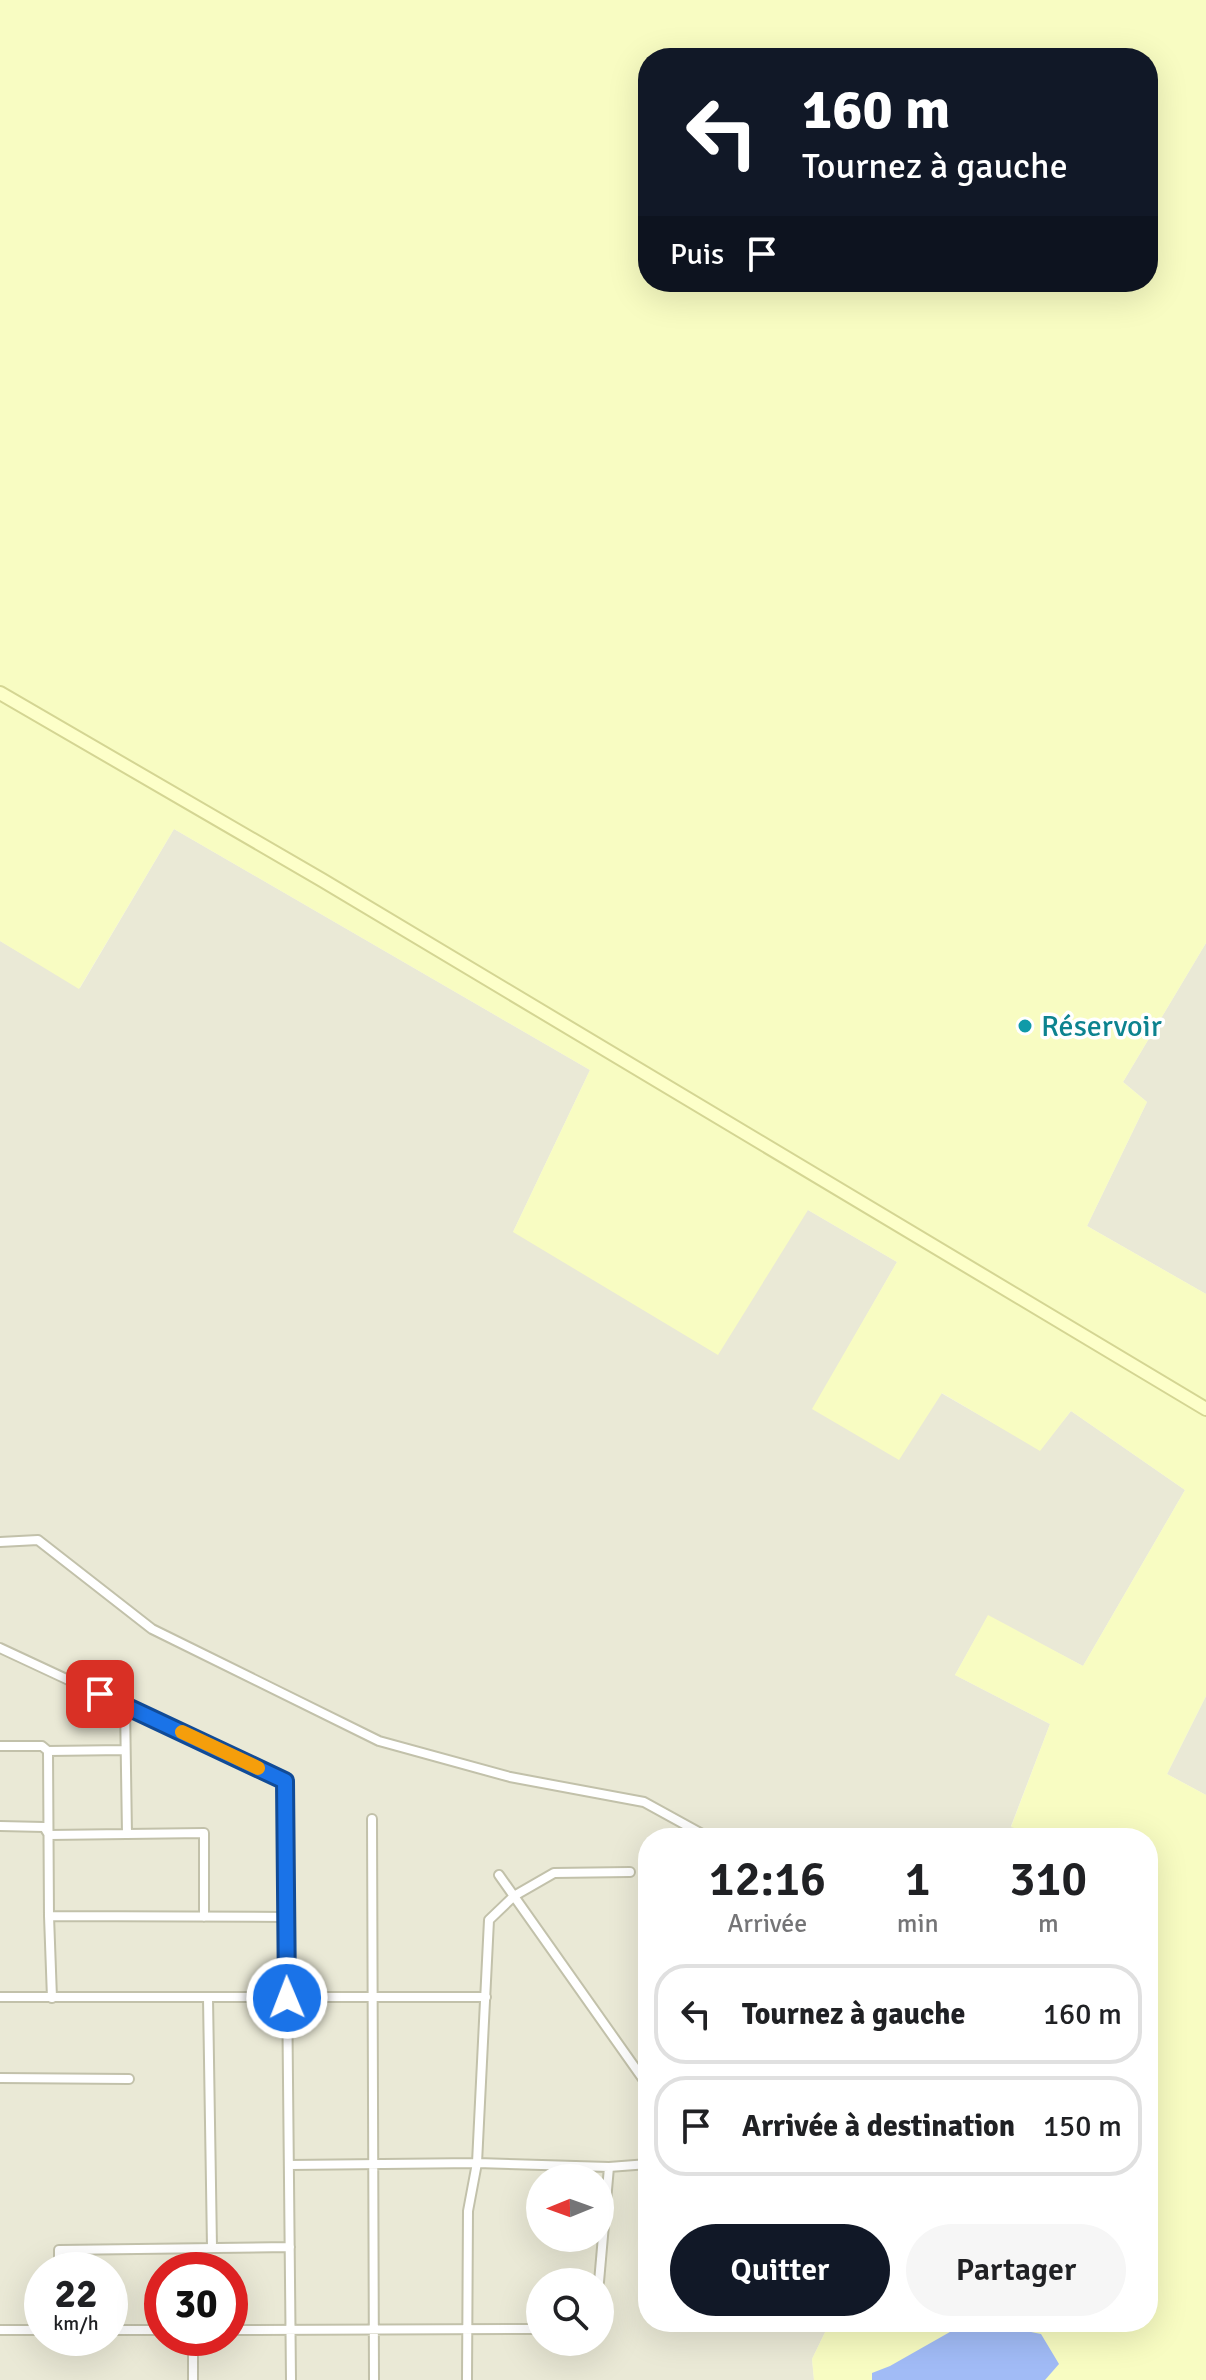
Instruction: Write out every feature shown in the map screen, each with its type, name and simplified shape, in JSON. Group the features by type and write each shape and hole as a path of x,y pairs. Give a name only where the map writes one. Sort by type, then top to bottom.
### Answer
{"main road":[{"path":"0,693 322,880 1206,1409"}],"street":[{"path":"0,1542 38,1540 152,1629 379,1741 510,1777 644,1802 691,1828"},
{"path":"0,1648 285,1781 291,2380"},
{"path":"125,1706 127,1834"},
{"path":"0,1746 42,1746 48,1751 125,1750"},
{"path":"48,1751 52,1998"},
{"path":"372,1819 374,2380"},
{"path":"0,1826 44,1827 49,1835"},
{"path":"49,1835 204,1833 204,1917"},
{"path":"467,2380 468,2211 477,2163 489,1920 514,1896 554,1873 630,1872"},
{"path":"499,1875 638,2072"},
{"path":"49,1916 287,1917"},
{"path":"0,1997 486,1997"},
{"path":"208,1998 212,2247"},
{"path":"0,2078 129,2079"},
{"path":"289,2165 526,2164"},
{"path":"614,2167 638,2165"},
{"path":"59,2252 290,2247"},
{"path":"248,2330 526,2329"},
{"path":"0,2330 24,2330"},
{"path":"193,2356 193,2380"}],"shaded area":[{"path":"174,829 590,1070 513,1232 808,1210 897,1262 813,1409 941,1393 1040,1450 1071,1411 1185,1490 1083,1666 988,1616 955,1675 1050,1724 1011,1826 1017,1828 638,1828 638,2332 825,2332 812,2359 814,2380 0,2380 0,941 80,988"},
{"path":"1206,943 1206,1294 1087,1226 1147,1102 1123,1082"},
{"path":"1206,1696 1206,1795 1167,1774"}],"sand":[{"path":"0,0 1206,0 1206,943 1123,1082 1147,1102 1087,1226 1206,1294 1206,1696 1167,1774 1206,1795 1206,2380 814,2380 812,2359 825,2332 1158,2332 1158,1828 1011,1827 1050,1724 955,1675 988,1615 1083,1666 1185,1490 1071,1411 1040,1451 942,1393 899,1460 812,1409 897,1262 808,1210 718,1355 513,1232 590,1070 174,829 79,989 0,941"}],"water":[{"path":"950,2332 1041,2334 1059,2364 1045,2380 872,2380 872,2373"}],"slow traffic":[{"path":"182,1732 258,1768"}],"place":[{"name":"Réservoir","path":"1025,1026"}],"route":[{"path":"100,1694 285,1781 287,1998"}]}
